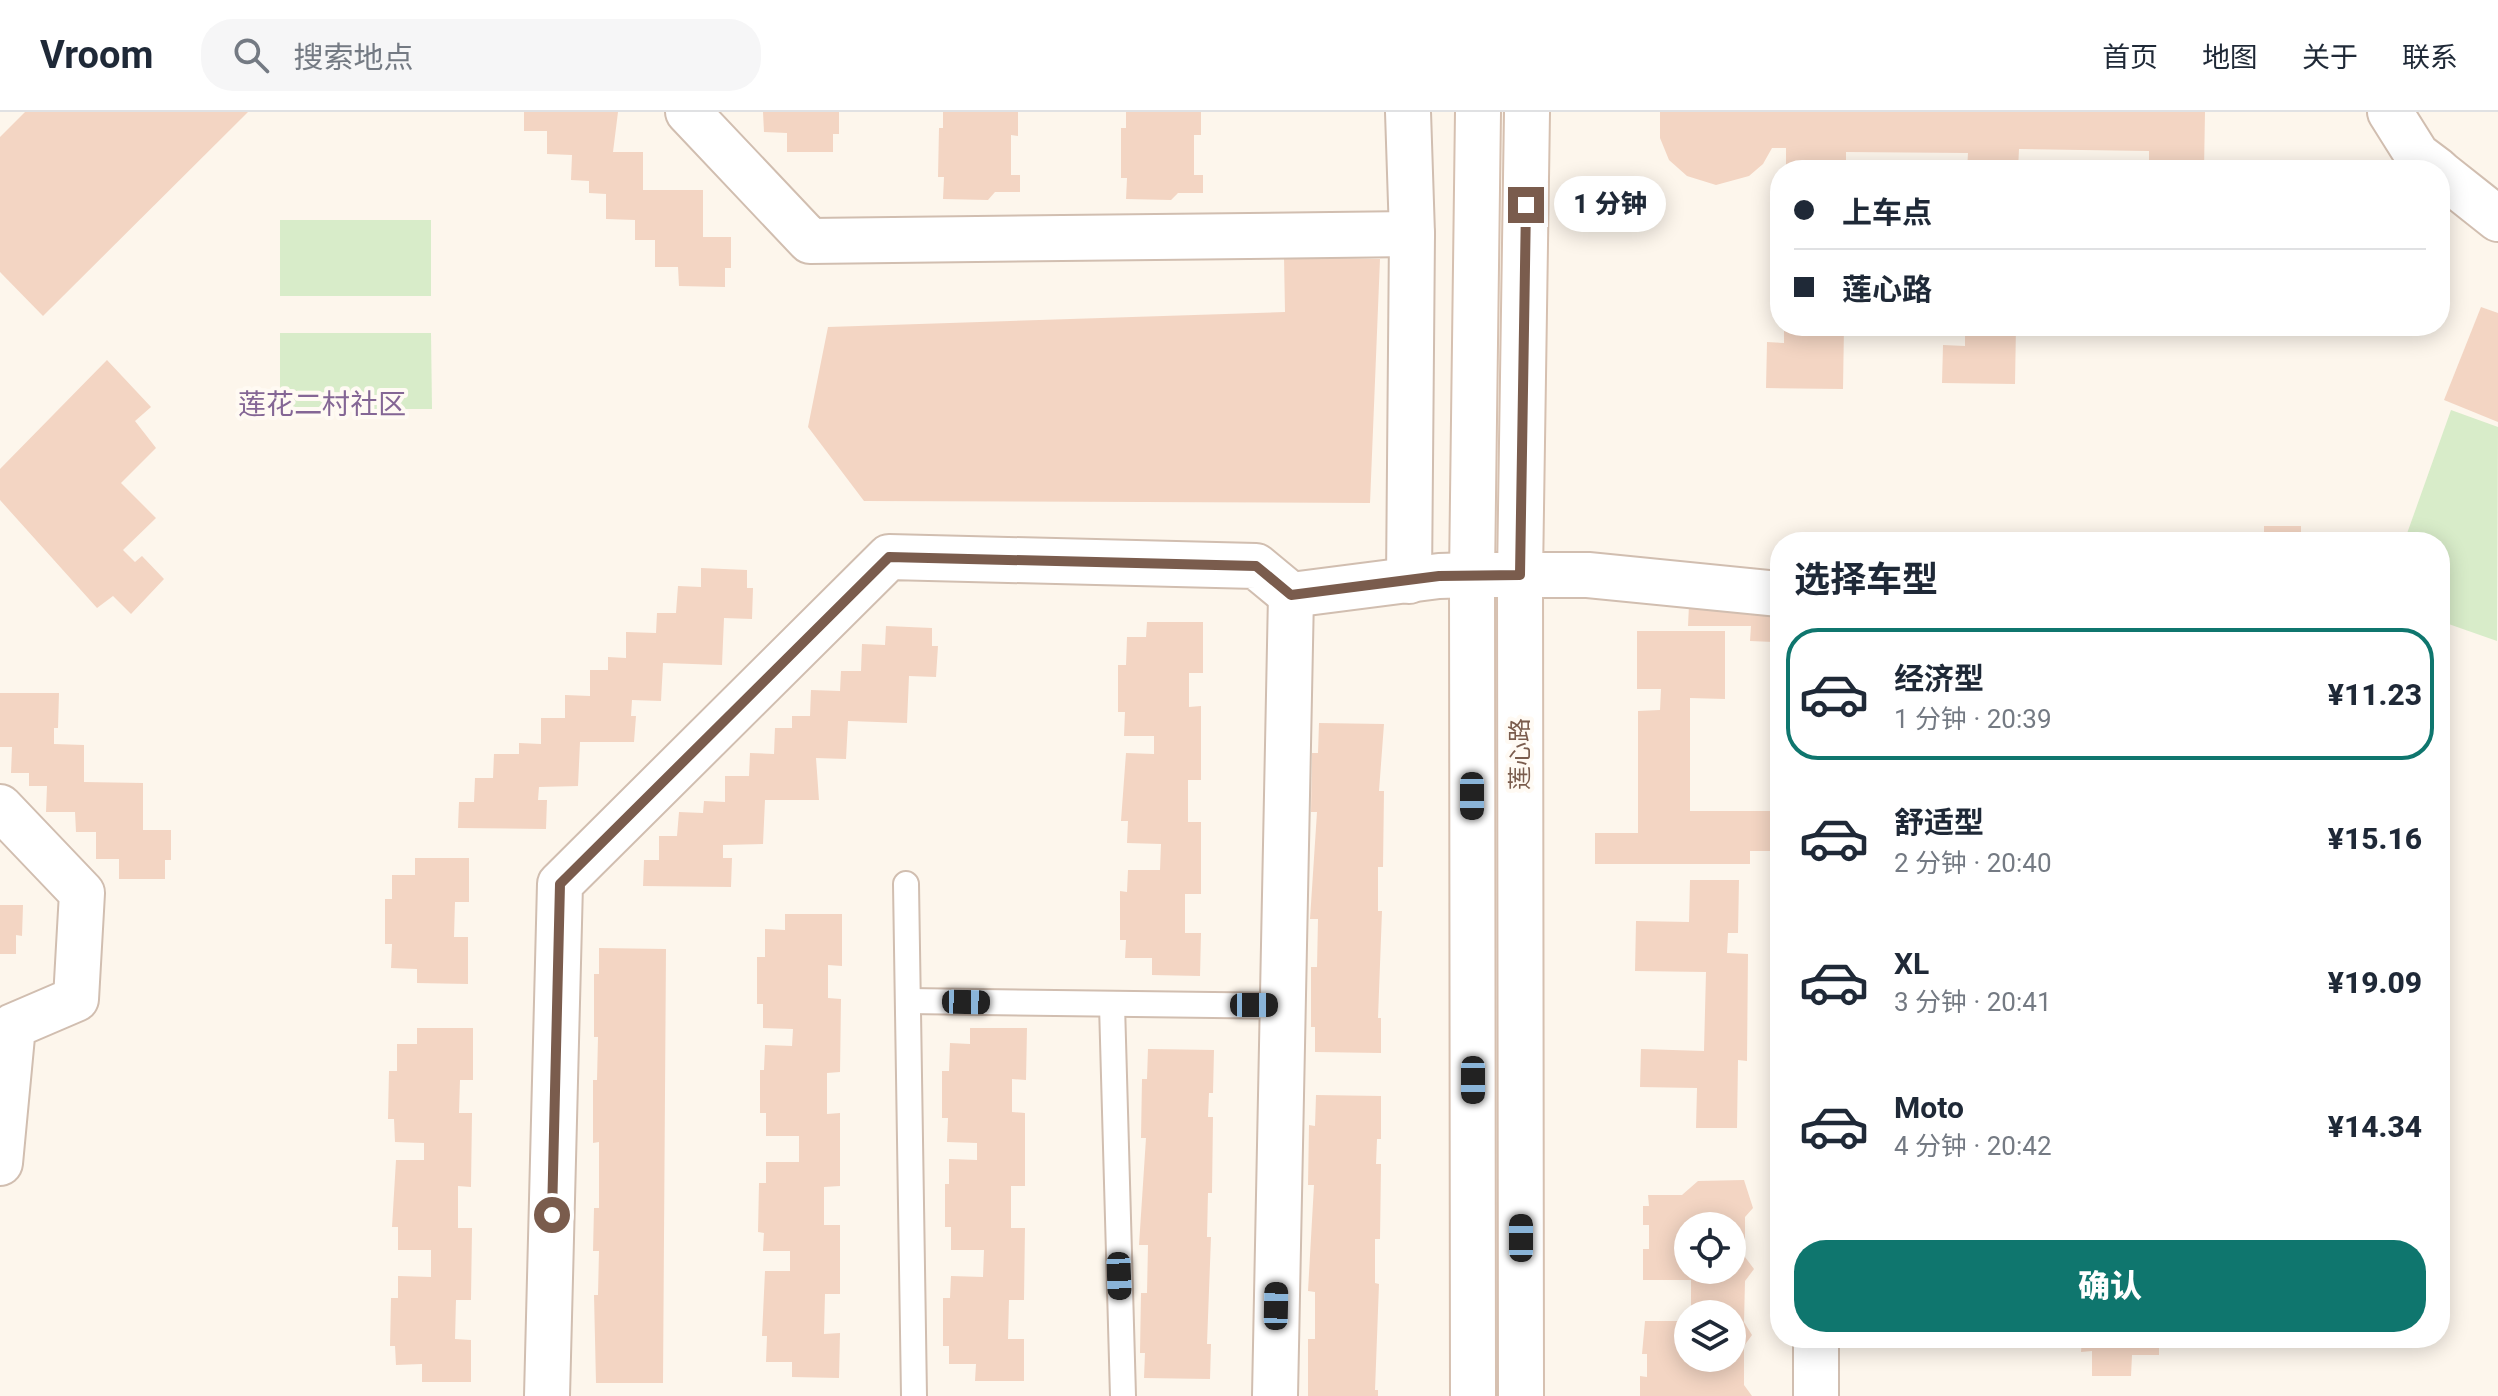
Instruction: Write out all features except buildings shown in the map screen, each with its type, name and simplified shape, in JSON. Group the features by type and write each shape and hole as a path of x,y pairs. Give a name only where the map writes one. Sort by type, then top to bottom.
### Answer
{"street":[{"path":"688,112 810,241 1412,234"},
{"path":"1408,112 1412,234 1409,581"},
{"name":"莲心路","path":"1473,1396 1472,575 1478,112"},
{"name":"莲心路","path":"1521,1396 1520,575 1527,112"},
{"path":"2390,112 2417,155 2424,160"},
{"path":"2450,181 2498,219"},
{"path":"547,1396 560,884 889,557 1256,566 1291,595 1472,575 1588,575 1770,593"},
{"path":"1275,1396 1291,595"},
{"path":"0,807 82,893 76,999 13,1026 0,1163"},
{"path":"1816,1348 1816,1396"}],"lane":[{"path":"906,884 914,1396"},
{"path":"908,1001 1282,1006"},
{"path":"1112,1005 1123,1396"}],"green space":[{"path":"280,220 431,220 431,296 280,296"},
{"path":"280,333 431,333 432,409 280,409"},
{"path":"2451,410 2498,427 2497,641 2450,625 2450,532 2408,532"}],"district":[{"name":"莲花二村社区","path":"322,404"}],"route":[{"path":"552,1215 560,884 889,557 1256,566 1291,595 1439,576 1520,575 1526,205"}]}
